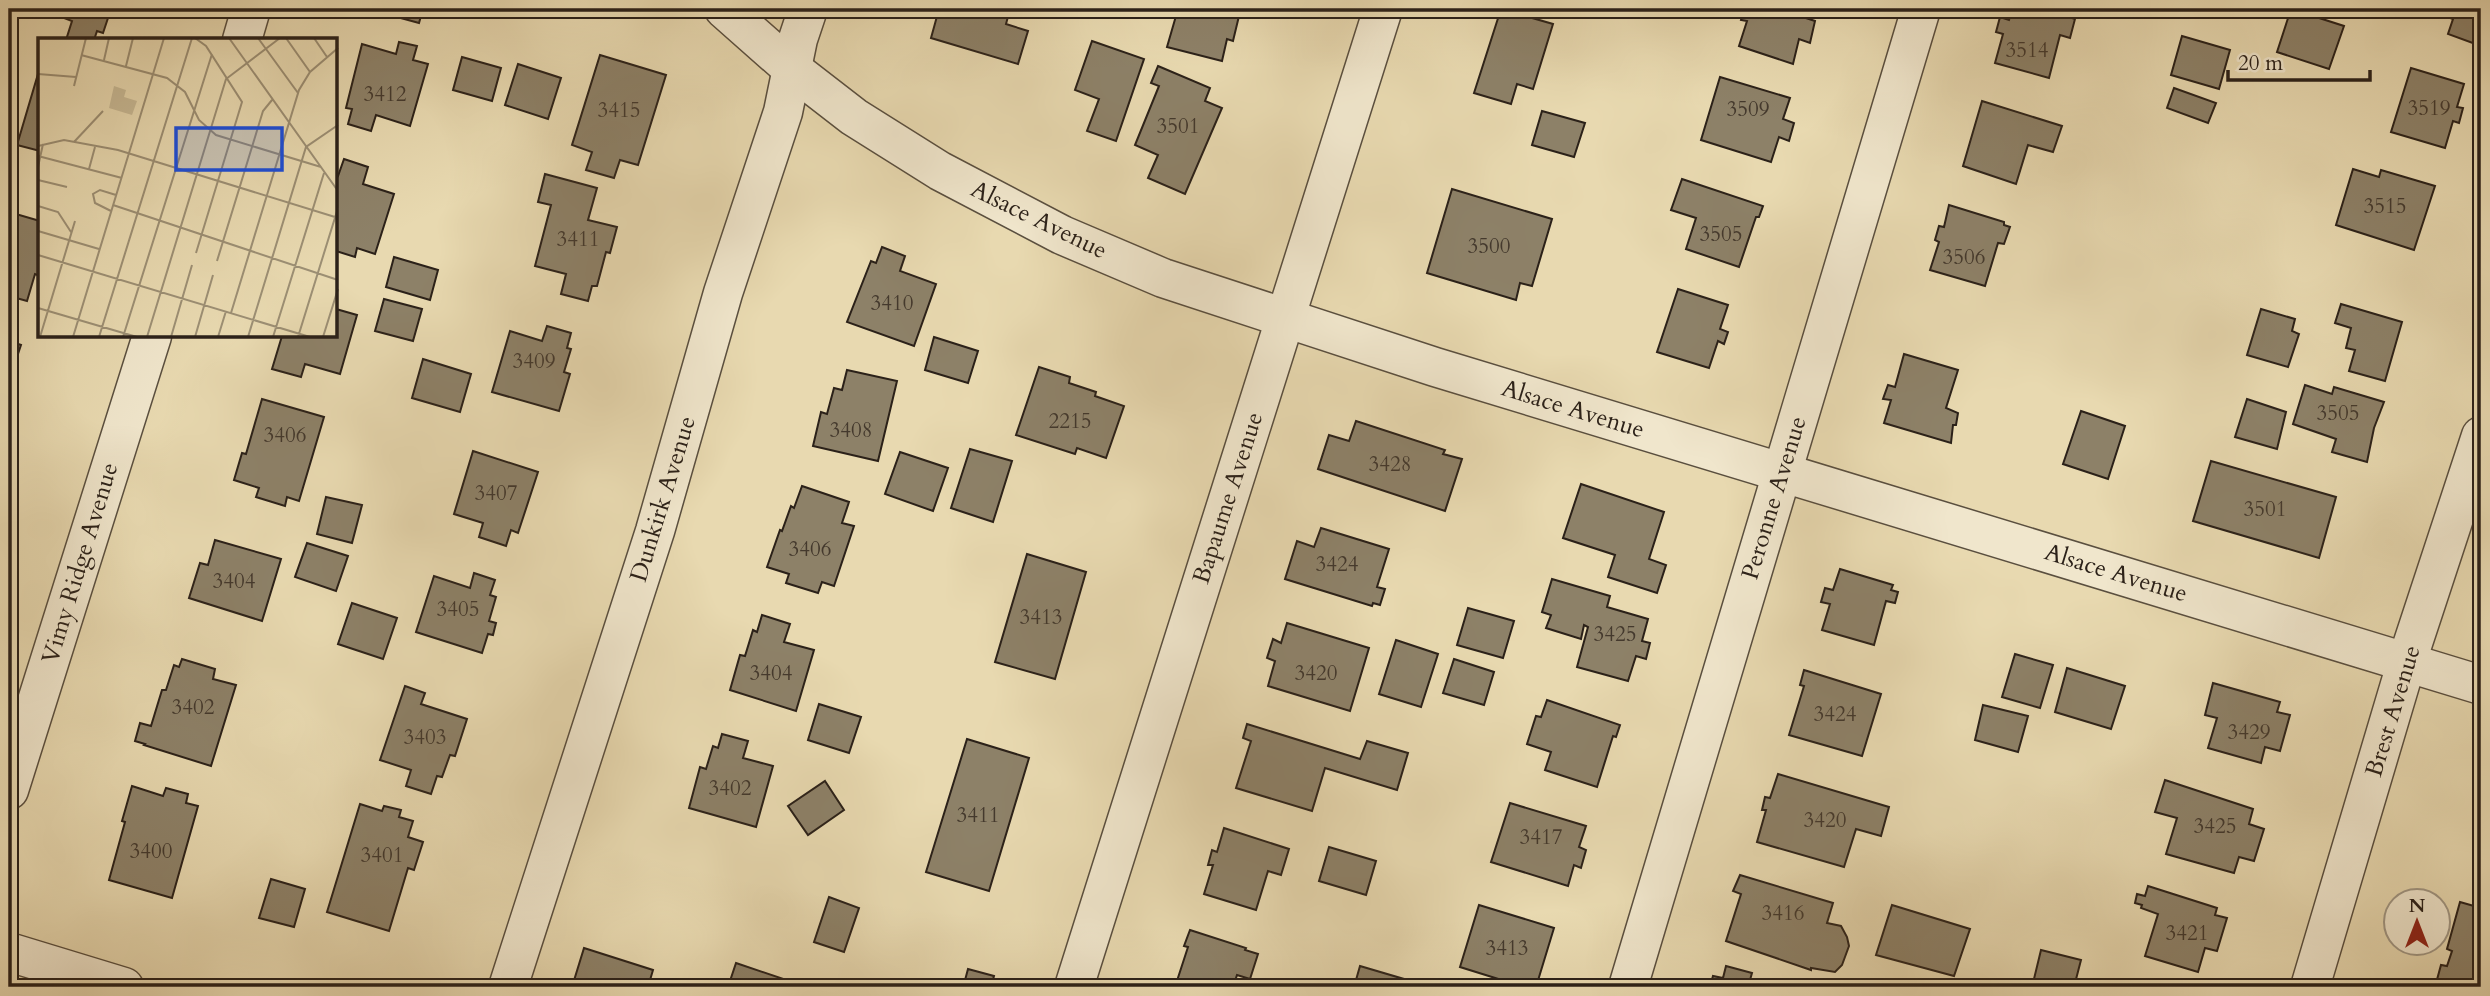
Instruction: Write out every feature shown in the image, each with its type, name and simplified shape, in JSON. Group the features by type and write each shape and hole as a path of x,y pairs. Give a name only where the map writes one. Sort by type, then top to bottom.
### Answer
{"street":[{"path":"243,38 251,9"},
{"name":"Alsace Avenue","path":"724,9 792,69 854,117 940,171 1062,235 1163,278 1435,367 2481,685"},
{"name":"Dunkirk Avenue","path":"508,987 654,531 723,293 783,112 798,39 808,9"},
{"name":"Bapaume Avenue","path":"1074,987 1383,9"},
{"name":"Peronne Avenue","path":"1628,987 1921,9"},
{"name":"Vimy Ridge Avenue","path":"9,790 151,338"},
{"name":"Brest Avenue","path":"2310,987 2407,661 2481,436"},
{"path":"9,952 124,987"}],"building":[{"path":"41,9 111,9 103,33 97,31 95,38 67,38 72,21"},
{"path":"399,9 423,9 419,23 397,17"},
{"path":"939,9 1010,9 1006,24 1028,31 1018,64 931,38"},
{"path":"1178,9 1247,9 1245,17 1239,16 1233,41 1227,39 1222,61 1167,47"},
{"path":"1501,9 1553,24 1533,89 1517,84 1511,104 1474,93"},
{"path":"1744,9 1809,9 1806,18 1815,21 1810,43 1799,39 1793,64 1739,46 1747,21 1741,20"},
{"path":"2012,9 2048,9 2075,19 2070,38 2060,35 2049,78 1995,63 2003,34 1996,32 2000,17 2009,20"},
{"path":"2291,9 2344,26 2329,69 2277,52"},
{"path":"2426,9 2481,9 2481,46 2448,34 2453,19"},
{"path":"2182,36 2230,50 2219,89 2171,75"},
{"path":"1092,41 1144,59 1116,141 1087,131 1099,99 1075,90"},
{"path":"399,42 417,46 413,60 428,64 410,126 376,115 371,131 348,124 352,109 346,108 362,44 396,54"},
{"path":"600,55 666,75 638,165 620,160 614,178 586,170 592,152 572,145"},
{"path":"462,57 501,68 492,101 453,90"},
{"path":"518,64 561,78 548,119 505,105"},
{"path":"1158,66 1210,88 1205,101 1222,108 1185,194 1148,178 1158,155 1135,145 1159,86 1151,83"},
{"path":"2411,68 2464,84 2457,107 2463,108 2459,123 2453,121 2445,148 2391,132"},
{"path":"38,74 38,150 17,145"},
{"path":"1720,77 1790,98 1783,119 1794,123 1789,141 1779,137 1771,162 1701,140"},
{"path":"2174,88 2216,103 2208,123 2167,108"},
{"path":"1982,101 2062,126 2053,152 2028,145 2016,184 1963,166"},
{"path":"1542,111 1585,123 1574,157 1532,145"},
{"path":"344,159 368,167 363,184 394,194 375,254 357,248 355,257 338,252 338,176"},
{"path":"2353,169 2379,177 2381,170 2435,186 2414,250 2336,225"},
{"path":"545,174 597,188 588,220 617,227 610,253 606,252 597,286 592,286 588,301 561,294 566,274 535,266 551,205 538,202"},
{"path":"1682,179 1763,206 1759,217 1756,217 1739,267 1686,249 1696,218 1671,210"},
{"path":"1452,189 1552,219 1532,286 1520,283 1516,300 1427,273"},
{"path":"1949,205 2004,222 2004,225 2010,227 2004,244 1998,243 1985,286 1930,270 1939,242 1935,240 1939,226 1944,227"},
{"path":"9,212 38,220 38,275 35,274 27,301 9,296"},
{"path":"882,247 905,256 900,271 936,284 914,346 847,322 871,261 876,263"},
{"path":"394,257 438,270 430,300 386,287"},
{"path":"1678,289 1728,305 1720,329 1728,332 1724,344 1718,341 1709,368 1657,352"},
{"path":"384,299 422,309 413,341 375,331"},
{"path":"2341,304 2402,322 2385,381 2349,371 2355,350 2346,348 2351,328 2335,323"},
{"path":"2261,309 2295,319 2292,331 2299,334 2288,367 2247,355"},
{"path":"338,310 357,315 340,374 305,364 301,377 272,369 281,338 338,338"},
{"path":"547,326 571,333 567,348 571,349 564,372 570,374 559,411 492,392 510,331 542,341"},
{"path":"934,337 978,351 968,383 925,370"},
{"path":"9,341 21,345 9,381"},
{"path":"1904,354 1958,370 1946,408 1958,413 1956,425 1953,425 1951,443 1884,423 1891,400 1883,399 1888,385 1895,387"},
{"path":"423,359 471,374 460,412 412,398"},
{"path":"1039,367 1070,377 1069,383 1096,392 1095,396 1124,406 1106,458 1077,448 1075,454 1016,435"},
{"path":"847,370 897,381 878,461 813,446 821,412 827,414 834,388 842,390"},
{"path":"2305,385 2332,394 2334,387 2384,402 2374,428 2367,462 2332,452 2336,439 2293,424"},
{"path":"262,399 324,417 299,501 287,497 285,506 256,497 259,488 234,480 242,453 246,454"},
{"path":"2247,399 2286,412 2277,449 2235,437"},
{"path":"2081,411 2125,426 2108,479 2063,464"},
{"path":"1356,421 1445,450 1443,454 1462,459 1445,511 1318,469 1329,435 1349,441"},
{"path":"970,449 1012,461 993,522 951,508"},
{"path":"473,451 538,472 518,533 511,530 506,546 479,537 483,523 454,514"},
{"path":"900,452 948,468 933,511 885,494"},
{"path":"2211,461 2336,497 2319,558 2193,521"},
{"path":"1581,484 1664,512 1649,559 1666,565 1657,593 1608,577 1615,555 1563,538"},
{"path":"802,486 849,502 842,523 854,526 834,586 822,582 818,593 786,583 789,574 767,567 780,530 782,531 791,506 794,508"},
{"path":"326,497 362,505 352,543 317,534"},
{"path":"1321,528 1389,549 1377,587 1385,589 1380,605 1373,603 1372,606 1285,579 1297,541 1314,547"},
{"path":"215,540 281,559 262,621 189,598 200,563 208,565"},
{"path":"307,543 348,556 336,591 295,577"},
{"path":"1027,554 1086,572 1055,679 995,662"},
{"path":"1840,569 1893,585 1891,590 1898,592 1895,603 1886,601 1874,645 1822,630 1830,604 1821,602 1825,588 1833,590"},
{"path":"474,573 495,580 490,595 496,597 489,621 496,623 493,635 488,634 482,653 416,632 434,576 470,588"},
{"path":"1552,579 1610,596 1607,607 1648,619 1642,641 1650,643 1646,659 1636,656 1628,681 1577,667 1588,627 1584,625 1581,639 1546,628 1551,615 1542,612"},
{"path":"352,603 397,618 383,659 338,644"},
{"path":"1468,608 1514,621 1503,658 1457,645"},
{"path":"762,615 790,624 784,642 814,650 796,711 730,690 740,655 745,656 753,630 757,632"},
{"path":"1287,623 1369,648 1350,711 1268,686 1275,661 1267,658 1273,639 1281,643"},
{"path":"1396,640 1438,654 1421,707 1379,694"},
{"path":"2015,654 2053,665 2040,708 2002,697"},
{"path":"182,659 215,669 213,679 236,685 211,766 135,741 140,723 151,726 162,690 166,690 174,665 179,667"},
{"path":"1454,659 1494,672 1484,705 1443,693"},
{"path":"2067,668 2125,686 2111,729 2055,712"},
{"path":"1804,670 1881,694 1862,756 1789,735 1804,686 1800,685"},
{"path":"2213,683 2280,702 2277,712 2290,715 2280,751 2265,747 2261,763 2208,748 2217,718 2205,715"},
{"path":"405,686 425,693 421,704 467,719 455,756 450,755 442,777 437,776 431,794 406,786 411,770 380,760"},
{"path":"1547,700 1620,725 1616,737 1613,736 1597,787 1545,770 1551,752 1527,744 1536,716 1541,717"},
{"path":"819,704 861,717 849,753 808,740"},
{"path":"1983,705 2028,716 2018,752 1975,740"},
{"path":"1247,724 1360,759 1367,741 1408,753 1397,790 1325,768 1312,811 1236,788 1251,741 1243,738"},
{"path":"722,734 748,741 743,758 773,766 756,827 689,808 700,767 706,769 713,746 718,748"},
{"path":"967,739 1029,758 989,891 926,872"},
{"path":"1778,774 1889,807 1881,836 1856,829 1844,867 1757,842 1766,810 1762,810 1765,797 1770,798"},
{"path":"2165,780 2253,809 2249,824 2264,829 2254,861 2239,857 2234,873 2166,854 2177,818 2155,812"},
{"path":"825,781 844,810 808,835 788,806"},
{"path":"132,786 163,796 166,788 188,794 186,803 198,806 172,898 109,880"},
{"path":"1510,803 1586,826 1579,847 1586,850 1581,868 1574,865 1568,886 1491,862"},
{"path":"360,804 382,811 384,806 401,810 399,817 413,821 408,837 423,842 414,870 408,868 389,931 327,912"},
{"path":"1224,828 1289,849 1281,875 1268,871 1256,910 1204,894 1213,865 1208,865 1212,850 1217,852"},
{"path":"1329,847 1376,861 1366,895 1319,881"},
{"path":"1740,875 1833,903 1827,923 1841,926 1849,946 1842,965 1835,972 1811,970 1726,941 1741,894 1733,891"},
{"path":"271,879 305,889 294,927 259,918"},
{"path":"2148,886 2217,908 2215,915 2227,918 2217,951 2205,948 2198,972 2145,956 2158,914 2135,903 2137,894 2145,896"},
{"path":"829,897 859,908 844,952 814,942"},
{"path":"2460,902 2481,908 2481,987 2435,987 2441,965 2447,966 2452,958 2452,931"},
{"path":"1479,905 1554,928 1536,987 1524,987 1460,967"},
{"path":"1892,905 1970,929 1954,976 1876,955"},
{"path":"1190,930 1258,954 1250,979 1237,975 1233,987 1175,987 1188,947 1184,946"},
{"path":"584,948 653,970 648,987 572,987"},
{"path":"2041,950 2081,960 2074,987 2049,987 2033,983"},
{"path":"736,963 807,987 728,987"},
{"path":"1360,966 1404,979 1401,987 1354,987"},
{"path":"1726,966 1752,973 1748,987 1710,987 1713,976 1723,978"},
{"path":"968,969 994,976 991,987 956,987 958,982 964,984"}]}
